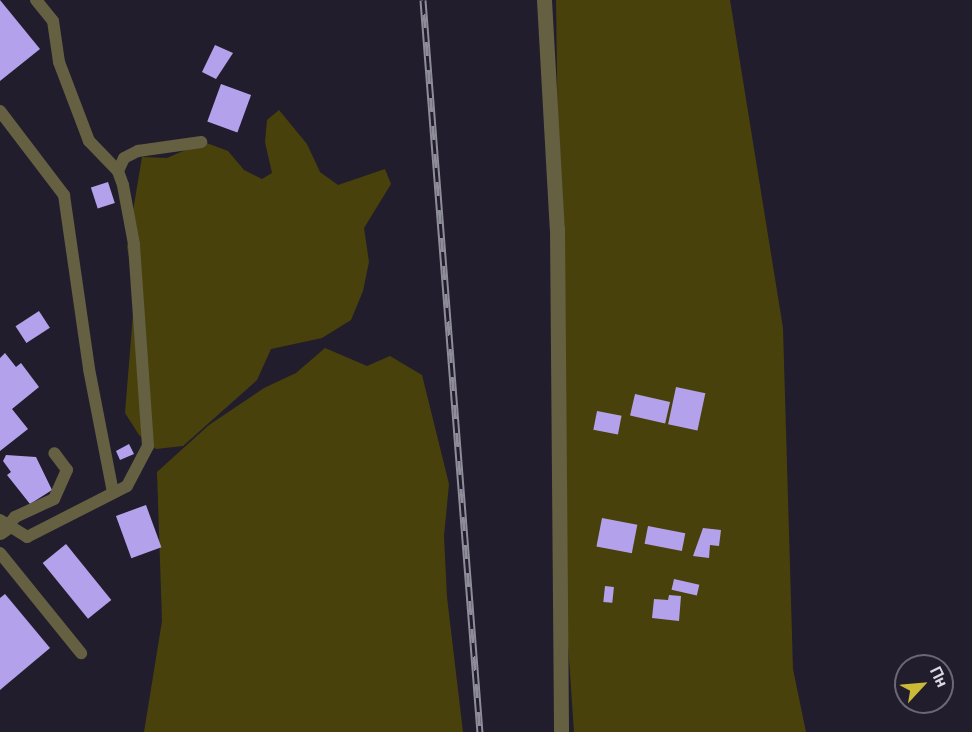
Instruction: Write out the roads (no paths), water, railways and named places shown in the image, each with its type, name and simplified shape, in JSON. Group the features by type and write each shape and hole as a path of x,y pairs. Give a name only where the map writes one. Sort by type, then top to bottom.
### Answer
{"street":[{"path":"544,0 557,229 561,732"}],"lane":[{"path":"2,526 27,537 127,486 148,446 134,244 118,171 89,141 59,62 53,21 36,0"},
{"path":"0,111 64,195 89,369 113,493"},
{"path":"118,171 124,158 138,151 201,142"},
{"path":"2,526 15,517 54,499 67,470 54,453"},
{"path":"0,553 81,653"}],"railway":[{"path":"423,0 480,732"}]}
